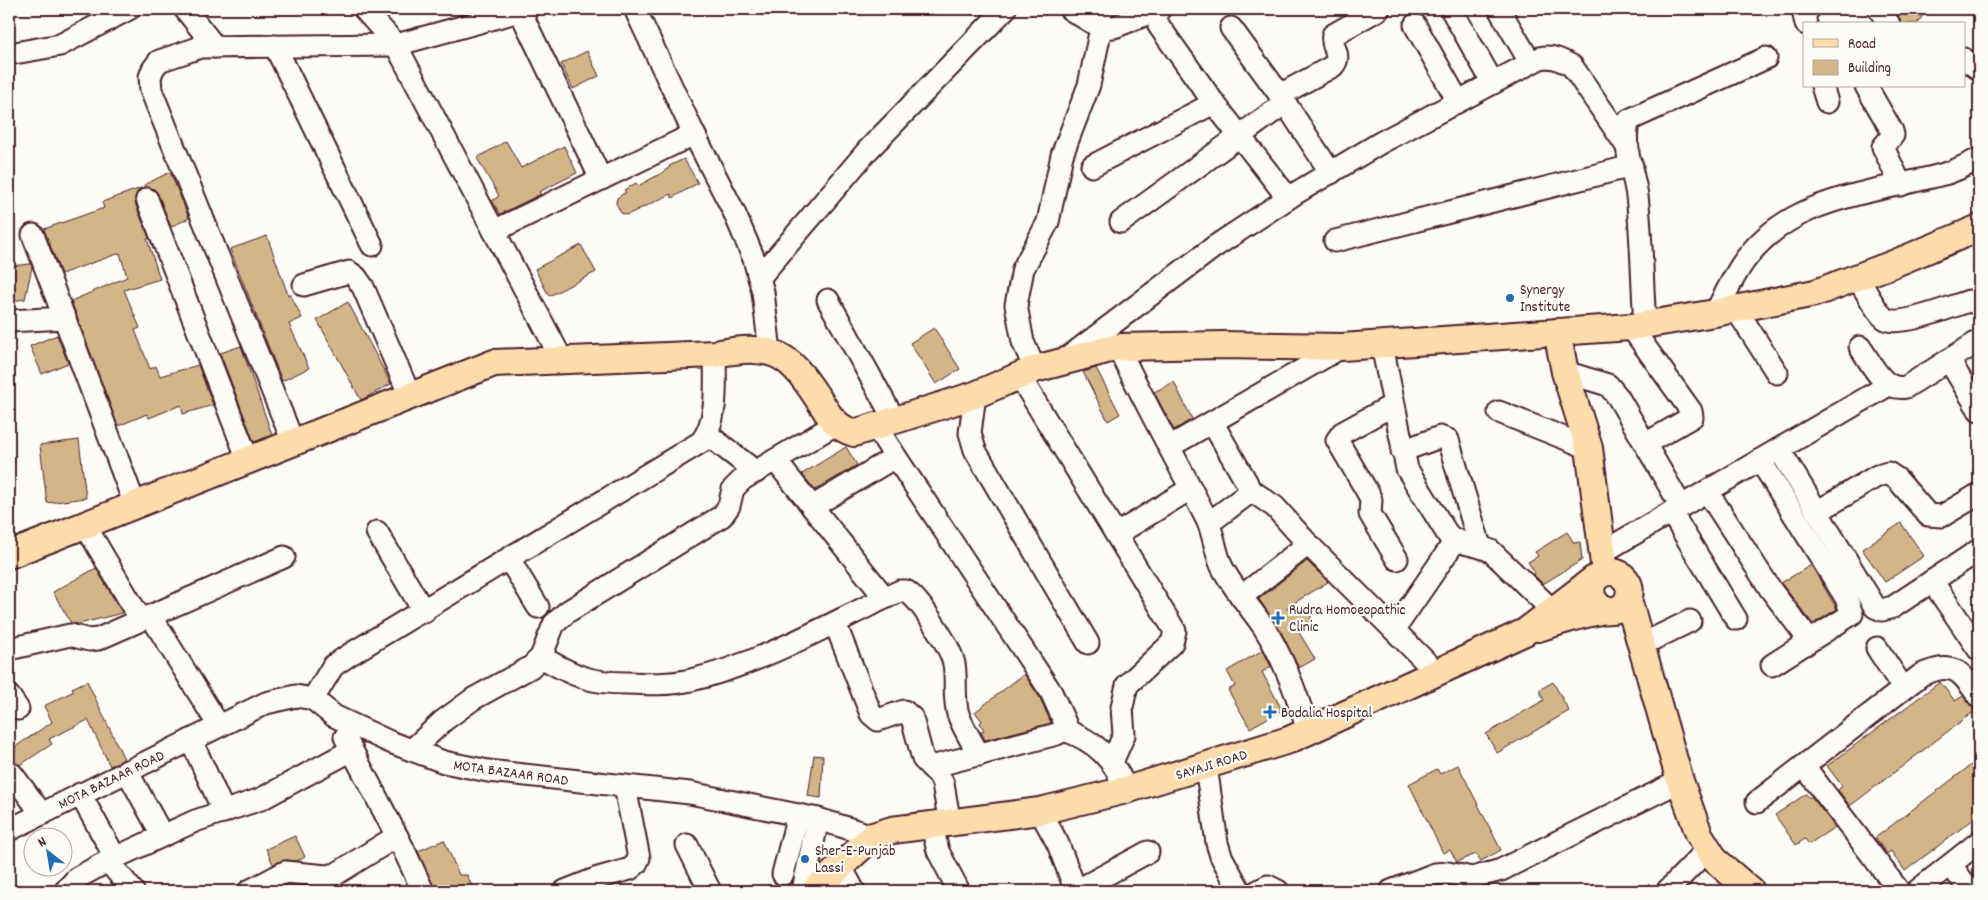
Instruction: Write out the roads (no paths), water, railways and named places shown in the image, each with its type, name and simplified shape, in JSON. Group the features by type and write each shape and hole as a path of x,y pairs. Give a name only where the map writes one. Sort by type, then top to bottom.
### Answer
{"main road":[{"path":"9,555 494,363 715,354 743,348 770,352 790,361 836,424 841,429 854,434 974,395 1027,373 1118,347 1223,345 1342,348 1638,325 1726,311 1815,293 1979,228"},
{"path":"1557,332 1566,372 1589,448 1600,568 1590,591 1593,602 1613,607 1641,645 1680,781 1707,850 1715,860 1752,891"},
{"path":"1525,632 1613,607 1630,588 1625,578 1616,572 1600,568"},
{"name":"SAYAJI ROAD","path":"807,891 840,866 873,836 892,830 1040,811 1126,790 1289,740 1525,632 1553,611 1600,568"},
{"path":"1613,607 1655,695"}],"street":[{"path":"9,54 60,45 129,9"},
{"path":"184,9 215,47"},
{"path":"364,9 396,45 562,360"},
{"path":"635,9 694,134 734,212 763,292 770,352"},
{"path":"759,278 868,150 1005,9"},
{"path":"1070,9 1101,18 1114,27 1159,17 1214,103 1288,198"},
{"path":"1121,222 1240,135 1282,99 1333,66 1337,62 1338,54 1332,40 1333,35 1379,9"},
{"path":"1451,9 1493,83"},
{"path":"1499,9 1530,62"},
{"path":"1806,22 1804,15 1809,9"},
{"path":"1879,9 1888,22"},
{"path":"293,442 151,90 150,77 159,61 201,47 396,45 524,10 601,179"},
{"path":"1101,18 1089,85 1062,156 1048,222 1023,269 1016,305 1027,373 1117,534 1171,622 1175,637 1172,643 1127,685 1122,708 1124,735 1112,762"},
{"path":"1415,25 1458,101"},
{"path":"1231,28 1282,99 1331,173"},
{"path":"275,46 372,245"},
{"path":"1062,362 1214,247 1288,198 1530,62 1548,56 1557,58 1572,66 1630,157"},
{"path":"1646,444 1692,417 1691,411 1638,325 1637,197 1626,128 1629,120 1766,58"},
{"path":"1966,60 1979,69"},
{"path":"1867,88 1892,131 1893,135 1883,147 1901,185"},
{"path":"1092,166 1214,103"},
{"path":"494,231 694,134"},
{"path":"1335,241 1630,157"},
{"path":"1777,373 1726,311 1745,260 1779,227 1805,211 1837,198 1901,185 1946,173 1979,159"},
{"path":"147,199 248,460"},
{"path":"33,235 135,505"},
{"path":"304,285 349,272 356,277 363,287 410,396"},
{"path":"1857,277 1884,318 1892,322 1969,301 1979,304"},
{"path":"828,300 885,424 895,457 1051,692 1064,717 1066,725 1064,730"},
{"path":"9,322 65,318"},
{"path":"1860,347 1888,386 1896,389 1906,387 1979,341"},
{"path":"1382,345 1402,452 1407,469 1417,487 1448,535 1455,541 1480,546 1502,559 1553,611"},
{"path":"1118,347 1208,523 1222,566 1241,597 1264,627 1282,660 1297,695 1308,731"},
{"path":"1169,447 1342,348"},
{"path":"313,699 333,666 701,442 707,434 714,398 715,354"},
{"path":"1949,360 1979,410"},
{"path":"1566,372 1608,385 1646,444 1676,509 1736,620"},
{"path":"1600,568 1676,509 1888,386"},
{"path":"974,395 970,433 975,450 1088,643"},
{"path":"1393,405 1342,433 1337,440 1368,494 1371,500 1370,514 1396,558"},
{"path":"1499,412 1589,448"},
{"path":"1212,422 1249,489 1275,507 1308,544 1438,673"},
{"path":"412,750 443,721 473,699 531,667 541,657 554,624 567,612 722,516 730,506 733,489 744,479 836,424"},
{"path":"707,434 756,472"},
{"path":"1402,452 1440,437 1445,437 1448,440 1480,546"},
{"path":"1779,449 1874,607 1882,610 1893,606 1979,550"},
{"path":"812,507 895,457"},
{"path":"775,460 885,598"},
{"path":"1760,460 1852,609 1852,614 1846,619 1772,665"},
{"path":"1817,512 1877,476 1888,473 1897,479 1928,515 1935,517 1942,516 1979,494"},
{"path":"1117,534 1190,489"},
{"path":"1208,523 1245,497 1249,489"},
{"path":"1707,491 1771,590 1806,636 1806,644"},
{"path":"85,524 218,726"},
{"path":"377,532 424,612"},
{"path":"1394,630 1455,541"},
{"path":"1241,597 1308,544"},
{"path":"9,650 70,635 89,640 98,639 284,557"},
{"path":"509,559 538,607"},
{"path":"1932,581 1979,650"},
{"path":"541,657 583,678 606,682 657,684 690,680 719,671 835,623 900,591 906,591 912,594 947,649 954,664 954,688 958,713 979,755"},
{"path":"1641,645 1690,621"},
{"path":"835,623 871,714 878,720 900,711 908,713 912,718 920,752 943,784 938,851 958,891"},
{"path":"1877,648 1903,688"},
{"path":"1757,802 1921,674 1937,668 1950,667 1962,674 1979,697"},
{"name":"MOTA BAZAAR ROAD","path":"9,830 266,703 296,696 313,699 334,716 444,762 488,771 690,793 808,817 873,836"},
{"path":"334,716 397,836 422,891"},
{"path":"931,767 1064,730 1081,736 1096,746 1112,762 1126,790"},
{"path":"191,740 224,812"},
{"path":"65,891 77,878 112,859 162,835 285,788 352,750"},
{"path":"1206,766 1217,843 1221,856 1240,891"},
{"path":"1804,766 1899,891"},
{"path":"127,771 162,835"},
{"path":"9,773 12,774 42,814"},
{"path":"1391,891 1435,874 1448,873 1472,878 1501,870 1680,781"},
{"path":"565,891 598,878 630,869 636,864 639,858 625,786"},
{"path":"80,794 112,859 133,891"},
{"path":"1040,811 1058,844 1076,891 1148,852"},
{"path":"807,891 775,868 808,817"},
{"path":"807,891 808,817"},
{"path":"249,891 275,885 285,872 327,876 336,874 397,836"},
{"path":"1917,891 1979,842"},
{"path":"688,845 710,891"},
{"path":"1666,891 1707,850"},
{"path":"1951,865 1970,891"},
{"path":"840,866 854,891"},
{"path":"1258,891 1268,886 1278,891"}],"place":[{"name":"Synergy Institute","path":"1510,298"},
{"name":"Rudra Homoeopathic Clinic","path":"1278,618"},
{"name":"Bodalia Hospital","path":"1270,712"},
{"name":"Sher-E-Punjab Lassi","path":"805,859"}]}
